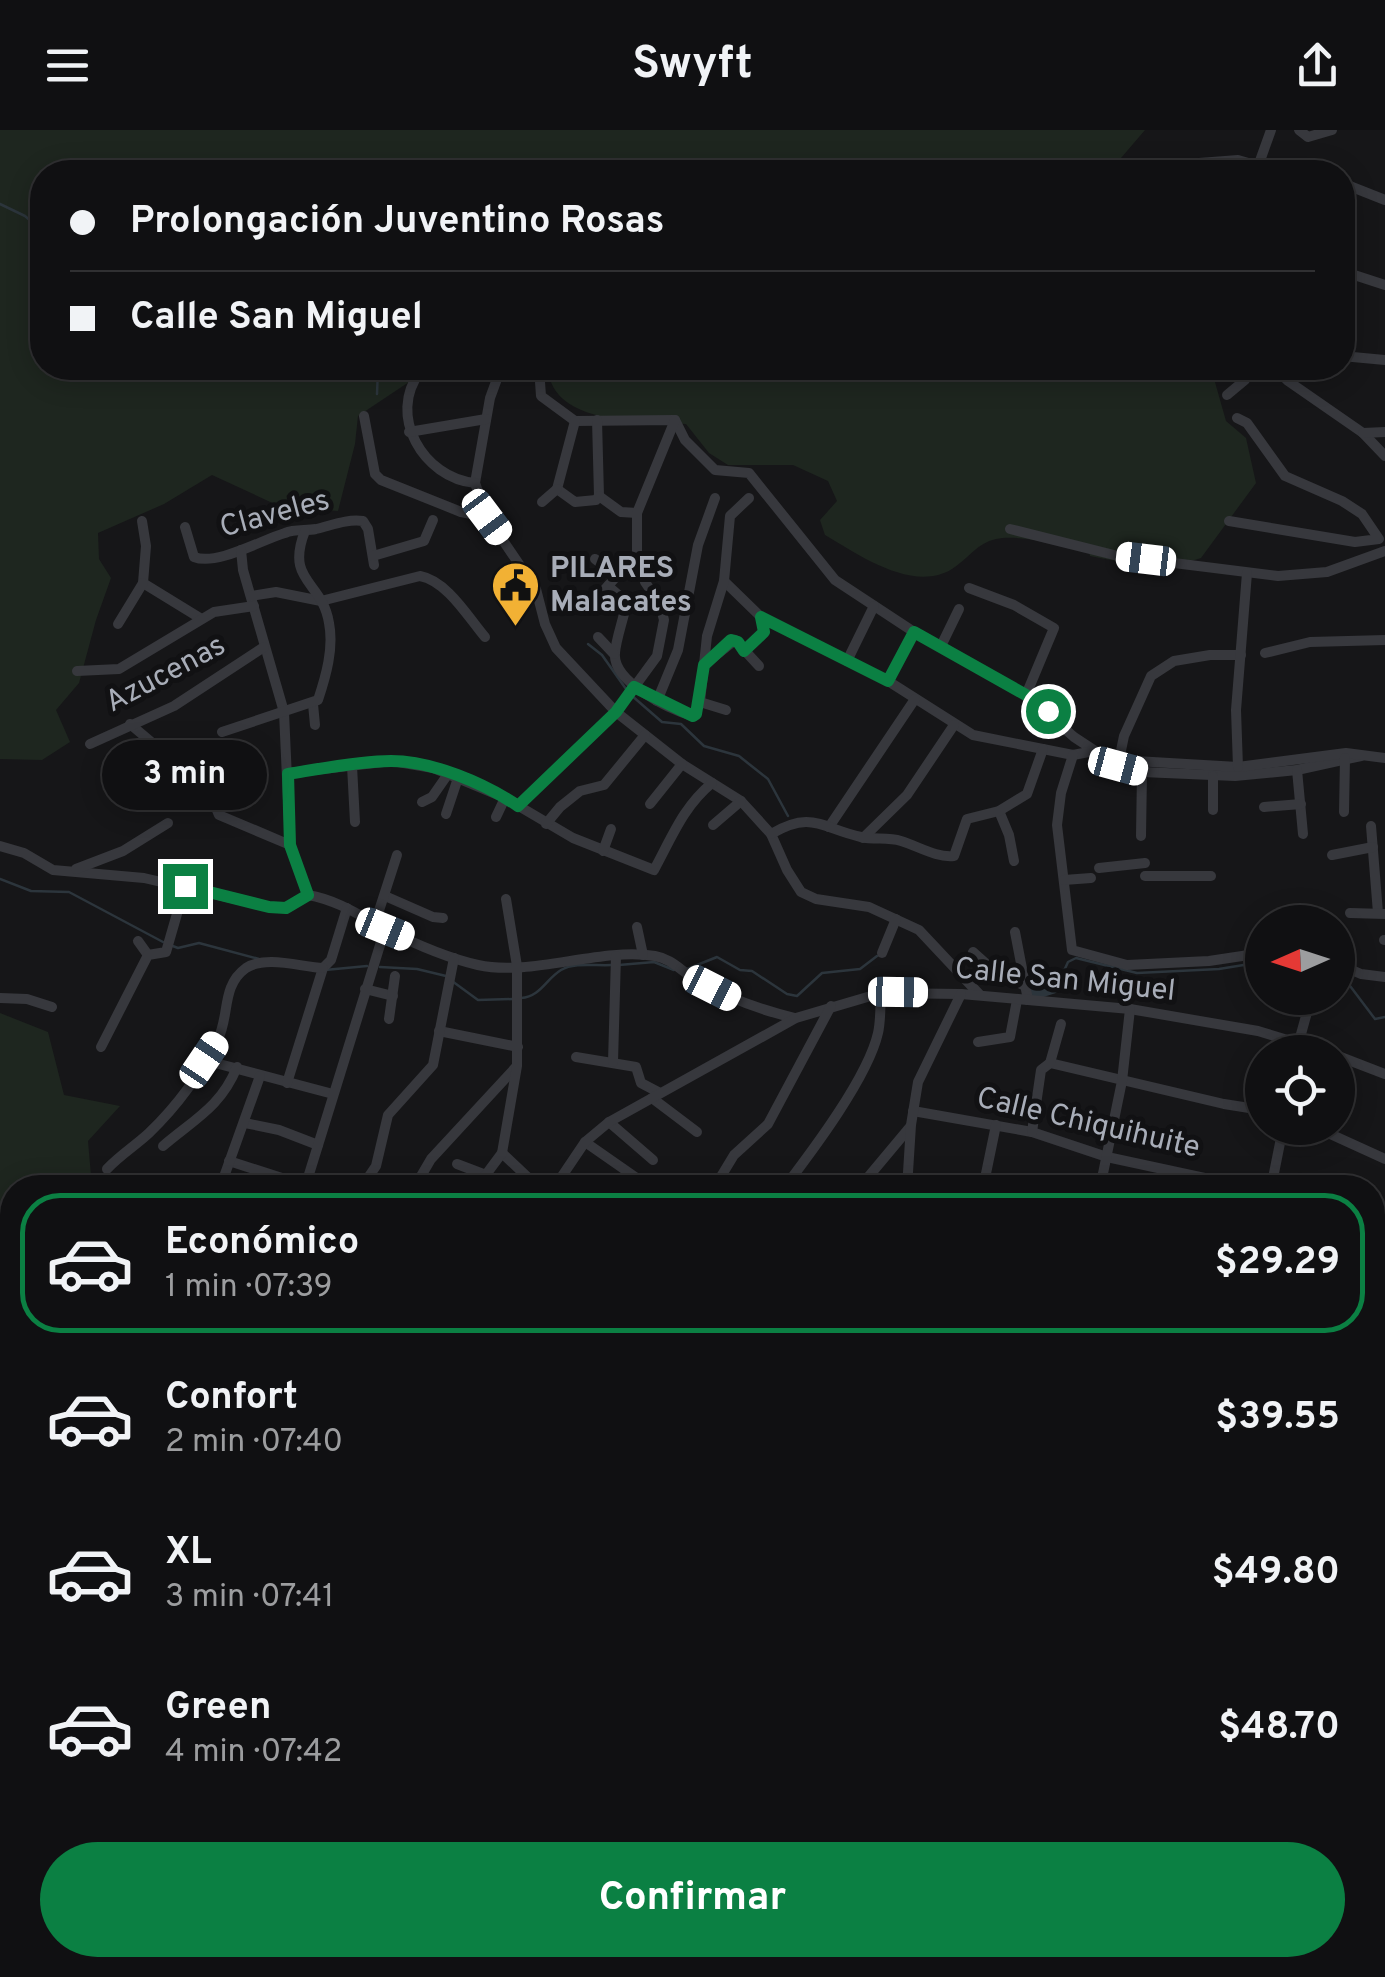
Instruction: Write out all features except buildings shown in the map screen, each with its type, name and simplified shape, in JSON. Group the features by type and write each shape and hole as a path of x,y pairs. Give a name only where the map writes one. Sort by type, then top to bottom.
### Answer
{"street":[{"path":"1261,160 1272,130"},
{"path":"1299,130 1308,137 1332,130"},
{"path":"1216,146 1218,160 1238,160"},
{"path":"1355,188 1385,200"},
{"path":"1355,275 1385,284"},
{"path":"1355,357 1385,360"},
{"path":"415,380 406,395 409,432 444,472 461,482 475,483"},
{"path":"497,380 475,483 487,517 536,589 556,648 616,712 682,764 741,802 771,834 792,878 808,896 869,908 895,924 925,934 980,995"},
{"path":"540,380 541,396 575,420 675,420"},
{"path":"1228,395 1245,380"},
{"path":"1286,380 1362,433 1385,456"},
{"path":"364,416 375,474 380,480 460,512 487,517"},
{"path":"1236,418 1247,423 1285,476 1362,514 1382,544"},
{"path":"409,432 486,419"},
{"path":"542,502 557,489 575,420"},
{"path":"597,420 599,496"},
{"path":"675,420 685,440 704,462 720,472 749,473 835,580 914,632 1026,695 1094,751 1116,763 1142,772 1297,770 1345,757"},
{"path":"518,806 616,712 658,656 663,611 644,582 637,554 636,513 675,420"},
{"path":"1362,433 1385,432"},
{"path":"557,489 575,502 599,496"},
{"path":"599,496 621,512 636,513"},
{"path":"657,701 678,650 698,546 715,498"},
{"path":"598,637 614,654 631,691 693,716 700,702 707,636 724,580 730,516 749,498"},
{"name":"Claveles","path":"185,527 197,560 242,550 286,532 363,521 373,561 424,542 432,520"},
{"path":"118,624 144,584 146,546 142,521"},
{"path":"1229,521 1382,544"},
{"path":"1010,529 1118,556 1247,573 1314,574 1382,544"},
{"path":"222,732 313,704 320,694 331,654 330,623 298,564 298,550 306,530"},
{"path":"242,550 243,570 284,712 290,845 308,895"},
{"path":"614,654 626,606 623,599 606,588 637,554"},
{"path":"595,559 616,575"},
{"path":"1238,767 1236,710 1247,573"},
{"path":"77,671 120,668 200,618 276,592 321,601 410,576 432,578 485,637"},
{"path":"724,580 761,617 888,681 974,735 1073,755 1094,751"},
{"path":"144,584 200,618"},
{"path":"969,588 1014,605 1054,628 1026,695"},
{"path":"847,661 874,606"},
{"path":"942,646 959,609"},
{"path":"744,651 764,632 761,617"},
{"path":"888,681 914,632"},
{"path":"704,665 731,640 738,642 759,666"},
{"path":"1265,653 1310,642 1385,640"},
{"name":"Azucenas","path":"90,744 174,706 264,647"},
{"path":"1116,763 1147,680 1174,661 1241,655"},
{"path":"828,827 915,699"},
{"path":"700,702 726,710"},
{"path":"313,704 315,725"},
{"path":"130,724 208,791 219,815 290,845"},
{"path":"864,838 907,796 954,725"},
{"path":"546,824 560,806 580,791 604,785 644,735"},
{"path":"771,834 797,821 864,838 897,840 954,856 967,820 999,810 1031,789 1044,749"},
{"path":"1073,755 1060,793 1057,825 1072,950 1127,965 1245,956"},
{"path":"1116,763 1212,771 1345,757 1385,758"},
{"path":"1344,812 1345,757"},
{"path":"288,774 392,761 433,768 505,798 546,824 603,851 654,870 686,808 712,783"},
{"path":"650,804 682,764"},
{"path":"352,766 355,822"},
{"path":"1297,770 1302,834"},
{"path":"1212,771 1213,810"},
{"path":"1141,836 1142,772"},
{"path":"422,802 453,776"},
{"path":"446,814 453,776"},
{"path":"496,817 505,798"},
{"path":"713,825 741,802"},
{"path":"1264,807 1300,804"},
{"path":"999,810 1014,861"},
{"path":"66,872 100,862 168,822"},
{"path":"1355,913 1381,914 1371,826"},
{"path":"603,851 611,828"},
{"path":"0,846 24,853 44,868 144,878 269,907 286,908 308,895 347,908 454,958 492,967 616,962 642,955 659,957 732,998 796,1018"},
{"path":"1332,855 1372,847"},
{"path":"312,1175 332,1094 373,966 385,896 397,855"},
{"path":"1099,868 1145,863"},
{"path":"1145,876 1210,876"},
{"path":"1064,880 1091,878"},
{"path":"101,1047 148,955 170,944 185,886"},
{"path":"385,896 433,918 443,918"},
{"path":"457,1164 486,1175 502,1154 518,1047 517,966 506,899"},
{"path":"288,1083 347,908"},
{"path":"882,953 895,924"},
{"path":"637,927 642,955"},
{"path":"978,1042 1010,1037 1023,1000 1027,987 1015,932"},
{"path":"138,942 148,955"},
{"path":"973,952 993,970 1027,987"},
{"path":"369,1175 376,1166 388,1116 433,1065 454,958"},
{"path":"613,1062 616,962"},
{"path":"107,1169 165,1118 183,1095 221,1032 226,997 234,980 250,965 282,963 323,971"},
{"path":"1355,971 1385,977"},
{"path":"389,1019 395,976"},
{"path":"366,989 393,996"},
{"path":"794,1175 869,1058 878,1032 881,994"},
{"name":"Calle San Miguel","path":"563,1175 585,1142 609,1122 656,1095 796,1018 881,994 980,995 1130,1009 1245,1035"},
{"path":"908,1175 913,1111 926,1062 961,994"},
{"path":"0,998 27,999 52,1007"},
{"path":"722,1175 734,1155 768,1124 832,1006"},
{"path":"1103,1175 1122,1081 1130,1009"},
{"path":"1032,1132 1042,1070 1050,1062 1061,1024"},
{"path":"439,1031 518,1047"},
{"path":"576,1056 636,1067 641,1082 697,1132"},
{"path":"204,1060 332,1094"},
{"path":"1050,1062 1245,1106"},
{"path":"1355,1063 1385,1074"},
{"path":"421,1175 430,1159 517,1066"},
{"path":"163,1146 216,1105 236,1067"},
{"path":"224,1175 260,1076"},
{"name":"Calle Chiquihuite","path":"913,1111 1032,1132 1107,1157 1191,1175"},
{"path":"609,1122 653,1160"},
{"path":"245,1124 279,1130 318,1145"},
{"path":"870,1175 911,1125"},
{"path":"986,1175 996,1126"},
{"path":"585,1142 632,1175"},
{"path":"1274,1175 1280,1145"},
{"path":"1354,1145 1385,1159"},
{"path":"502,1154 524,1175"},
{"path":"229,1161 262,1175"}],"shaded area":[{"path":"0,130 1145,130 1119,160 30,160 30,380 412,380 358,416 338,511 279,506 212,475 164,504 98,533 99,559 111,578 79,683 56,710 70,742 42,760 0,759"},
{"path":"551,380 1214,380 1226,421 1246,438 1256,483 1201,558 1163,570 1090,556 1088,549 1006,538 983,544 952,569 920,577 870,561 825,535 820,520 837,501 828,481 793,465 728,465 709,453 686,424 603,417 565,401"},
{"path":"0,1013 48,1032 64,1095 120,1106 88,1141 91,1175 0,1175"}],"waterway":[{"path":"0,204 30,220"},
{"path":"377,394 378,380"},
{"path":"588,644 602,655 626,689"},
{"path":"631,695 662,722 681,724 704,746 739,756 768,779 788,816"},
{"path":"0,879 31,891 69,892 163,942"},
{"path":"170,945 178,948 199,943 259,959"},
{"path":"687,969 717,957 797,996 822,973 860,969 877,956"},
{"path":"1063,973 1068,962 1076,958 1137,973 1245,965"},
{"path":"619,965 654,962 674,970"},
{"path":"521,998 533,994 566,968 611,965"},
{"path":"325,970 367,966"},
{"path":"380,967 417,969 446,976"},
{"path":"452,981 478,1000 513,999"},
{"path":"1034,992 1053,986"},
{"path":"1355,993 1375,1019 1385,1017"}],"place":[{"name":"PILARES Malacates","path":"515,628"}],"route":[{"path":"185,886 269,907 286,908 308,895 290,845 288,774 376,762 410,762 458,778 518,806 616,712 634,687 684,714 696,714 704,665 731,640 744,651 765,630 761,617 888,681 914,632 1048,711"}]}
